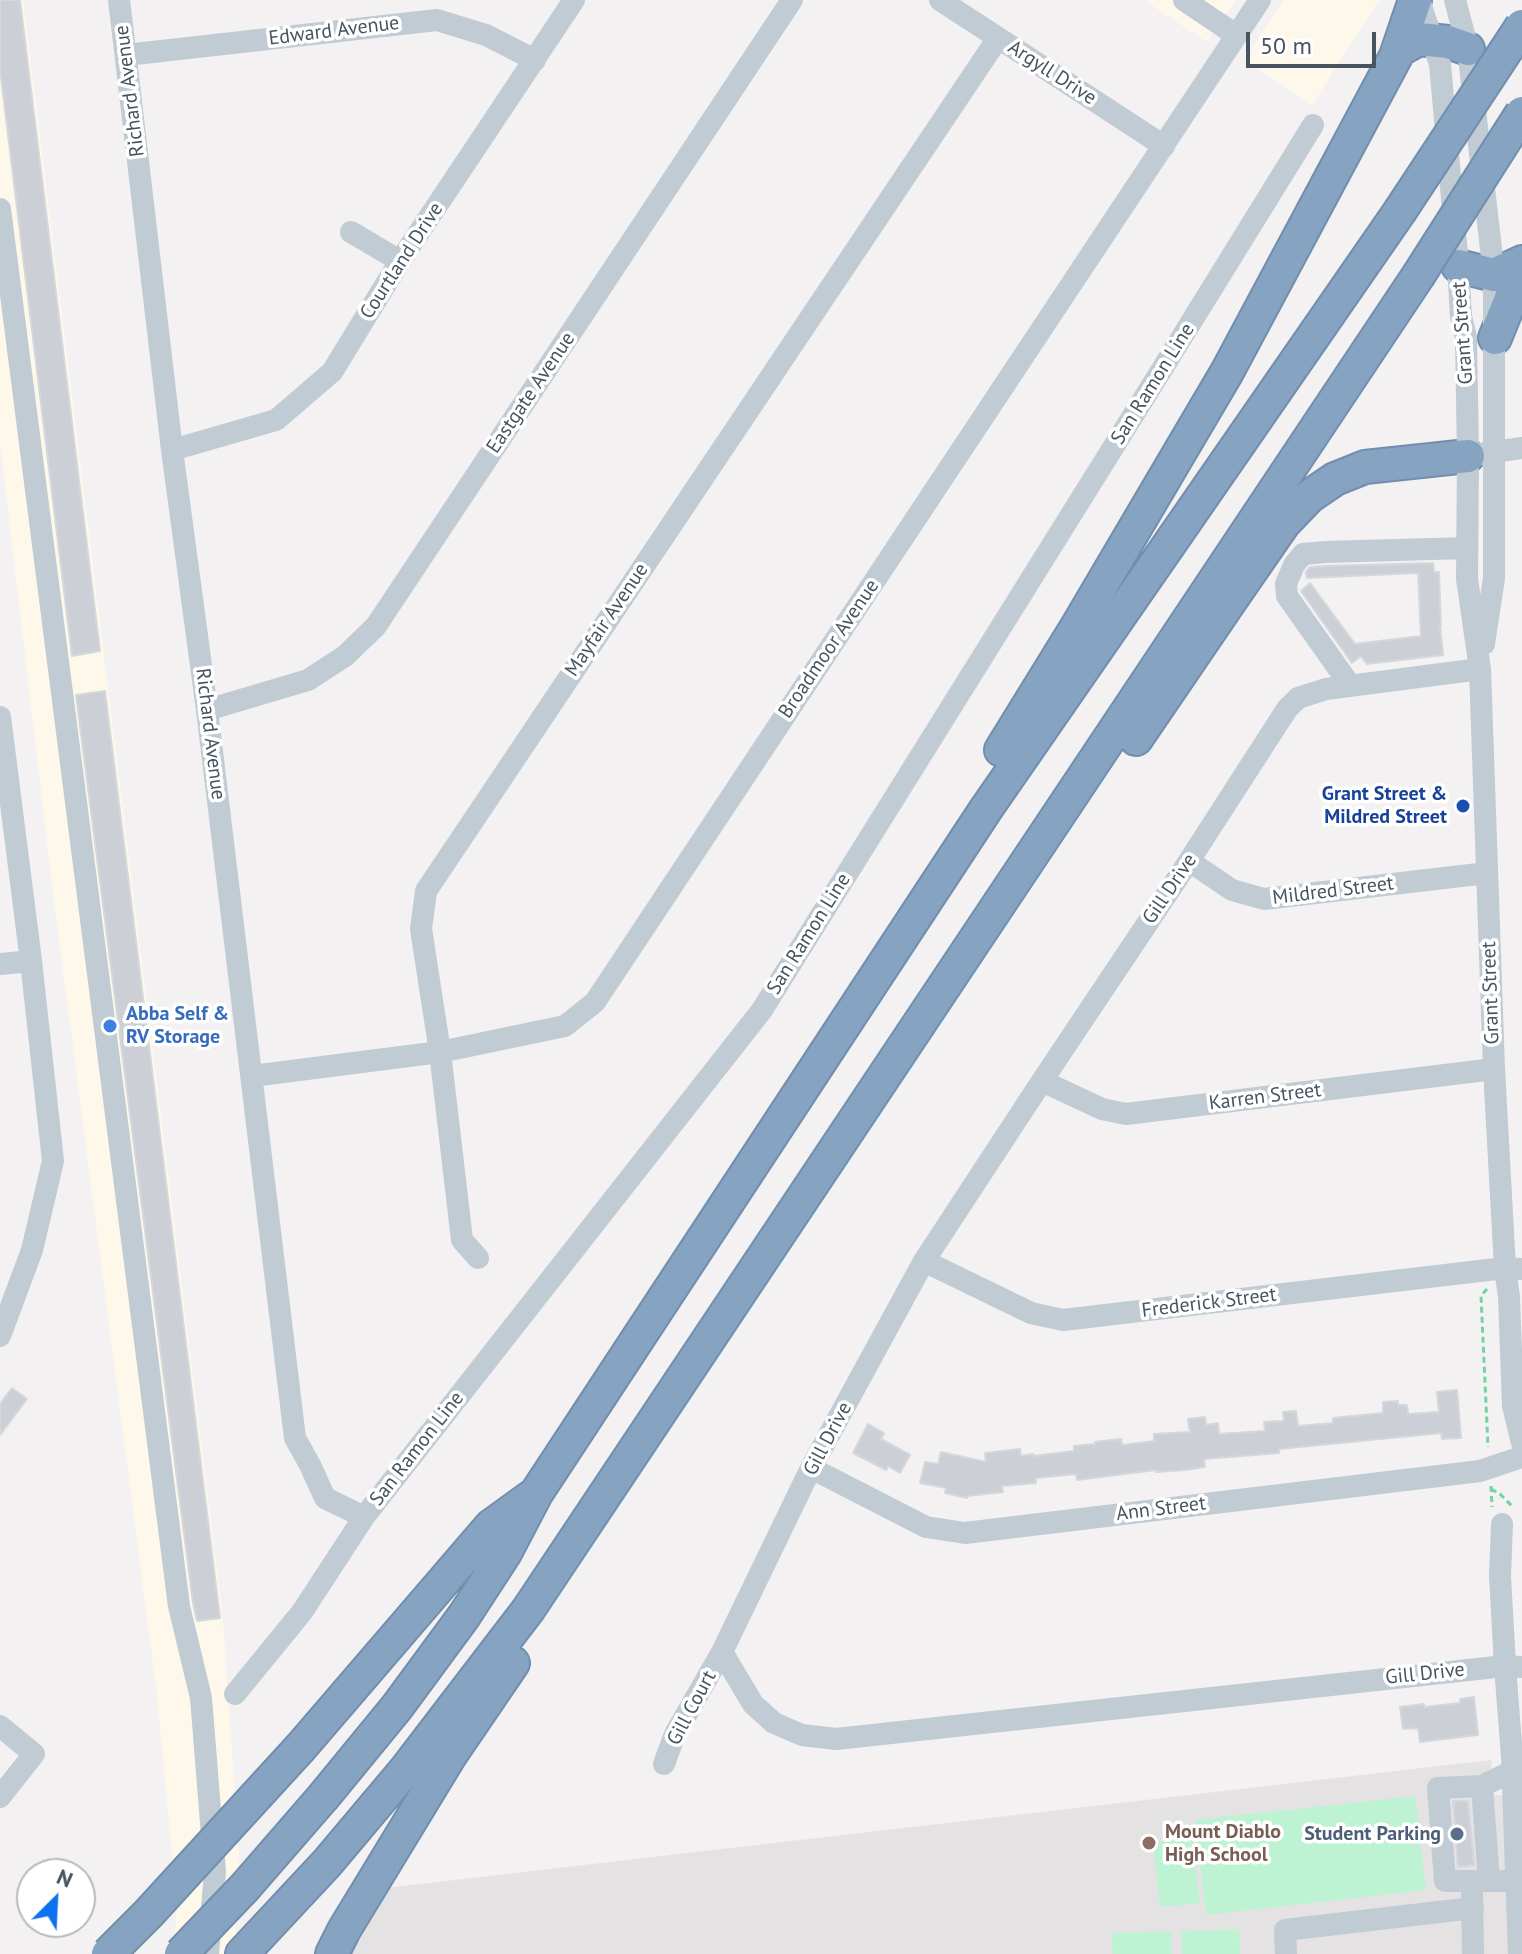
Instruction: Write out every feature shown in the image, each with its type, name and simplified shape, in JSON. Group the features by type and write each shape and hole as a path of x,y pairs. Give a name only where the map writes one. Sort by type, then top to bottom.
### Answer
{"highway":[{"path":"986,809 984,776 1078,625 1227,372 1399,50 1417,0"},
{"path":"181,1954 245,1887 324,1796 397,1707 464,1616 505,1553 537,1492 986,809 1400,211 1522,26"},
{"path":"1399,50 1419,39 1432,39 1468,49"},
{"path":"242,1954 327,1863 407,1768 528,1610 1418,276 1522,113"},
{"path":"1458,266 1513,269 1495,338"},
{"path":"942,990 971,969 1105,785 1284,523 1310,496 1335,479 1365,467 1481,454"},
{"path":"108,1954 301,1747 491,1526 537,1492"},
{"path":"332,1954 451,1754 518,1656 528,1610"}],"street":[{"name":"Richard Avenue","path":"119,0 295,1438 325,1498 364,1517"},
{"name":"Courtland Drive","path":"172,450 276,420 332,372 400,261 574,0"},
{"name":"Eastgate Avenue","path":"207,710 308,680 345,656 376,626 792,0"},
{"name":"Argyll Drive","path":"940,0 1164,146"},
{"path":"1184,0 1236,35"},
{"name":"Broadmoor Avenue","path":"252,1076 440,1052 565,1026 595,1002 1260,0"},
{"name":"Grant Street","path":"1417,0 1440,64 1461,316 1481,454 1494,578 1480,669"},
{"name":"Grant Street","path":"1455,0 1513,269"},
{"name":"Edward Avenue","path":"126,55 437,20 486,35 535,60"},
{"name":"Mayfair Avenue","path":"478,1258 462,1240 440,1052 421,929 426,891 998,38"},
{"name":"San Ramon Line","path":"235,1694 302,1612 364,1517 762,1010 1313,125"},
{"path":"0,209 179,1606 201,1698 215,1872 208,1954"},
{"path":"351,232 400,261"},
{"name":"Grant Street","path":"1495,338 1467,548 1467,579 1480,669 1494,1069 1514,1269 1509,1297 1513,1406 1522,1443"},
{"path":"1481,454 1522,448"},
{"path":"1350,685 1287,596 1286,584 1294,565 1303,554 1467,548"},
{"name":"Gill Drive","path":"1480,669 1326,689 1298,698 1287,709 924,1261 811,1468 722,1652 753,1704 774,1723 802,1735 836,1739 1513,1667"},
{"path":"0,717 53,1161 32,1250 0,1336"},
{"name":"Mildred Street","path":"1189,861 1232,890 1264,899 1487,873"},
{"path":"0,964 31,961"},
{"name":"Karren Street","path":"1042,1081 1102,1109 1126,1114 1494,1069"},
{"name":"Frederick Street","path":"924,1261 1031,1313 1063,1320 1514,1269"},
{"name":"Ann Street","path":"811,1468 926,1527 965,1533 1480,1471 1522,1457"},
{"path":"1502,1524 1500,1576 1513,1667 1519,1954"},
{"path":"1513,1667 1522,1648"},
{"name":"Gill Court","path":"664,1764 675,1734 722,1652"},
{"path":"0,1726 34,1754 0,1797"},
{"path":"1516,1761 1482,1786 1438,1788 1445,1881 1517,1881"},
{"path":"1473,1954 1473,1908 1480,1881 1482,1786"},
{"path":"1286,1954 1285,1930 1473,1908"}],"path":[{"path":"1488,1447 1481,1296 1514,1269"}],"shaded area":[{"name":"Abba Self & RV Storage","path":"0,0 23,0 223,1620 239,1855 235,1954 172,1954 177,1910 157,1695 52,885 0,443"},
{"path":"1144,0 1236,0 1207,42"},
{"path":"1284,0 1379,0 1312,105 1245,60"},
{"name":"Mount Diablo High School","path":"1491,1760 1493,1795 1522,1795 1522,1954 332,1954 368,1890"}],"green space":[{"path":"1415,1796 1426,1890 1206,1915 1195,1820"},
{"path":"1192,1838 1200,1903 1160,1907 1153,1843"},
{"path":"1239,1929 1240,1954 1182,1954 1181,1931"},
{"path":"1171,1931 1172,1954 1113,1954 1112,1933"}],"building":[{"path":"0,0 20,0 100,651 72,656 0,69"},
{"path":"1433,563 1434,572 1439,572 1443,655 1367,664 1361,656 1352,663 1301,591 1310,583 1355,644 1421,636 1418,573 1307,578 1306,572 1310,567"},
{"path":"105,691 220,1618 197,1621 76,695"},
{"path":"12,1388 27,1399 0,1435 0,1404"},
{"path":"1457,1390 1461,1438 1442,1439 1441,1433 1204,1459 1205,1467 1185,1470 1156,1470 1077,1480 1076,1474 1036,1478 1036,1483 1002,1486 1003,1492 967,1498 945,1493 946,1488 920,1483 925,1462 938,1464 941,1452 986,1462 985,1453 1020,1449 1021,1456 1033,1456 1074,1451 1074,1446 1095,1442 1121,1439 1122,1445 1154,1441 1154,1434 1190,1432 1188,1419 1205,1417 1206,1425 1218,1423 1219,1434 1265,1431 1264,1422 1284,1421 1283,1412 1296,1411 1298,1426 1333,1423 1333,1418 1383,1413 1383,1402 1398,1401 1398,1405 1407,1405 1408,1414 1439,1412 1437,1392"},
{"path":"868,1424 884,1433 881,1439 910,1455 900,1473 888,1466 886,1470 853,1453"},
{"path":"1474,1697 1478,1735 1420,1742 1418,1728 1403,1729 1400,1707 1460,1703 1460,1699"},
{"path":"1453,1801 1468,1801 1474,1865 1458,1867"}],"place":[{"name":"Grant Street & Mildred Street","path":"1463,806"},
{"name":"Abba Self & RV Storage","path":"110,1026"},
{"name":"Student Parking","path":"1457,1834"},
{"name":"Mount Diablo High School","path":"1149,1843"}]}
